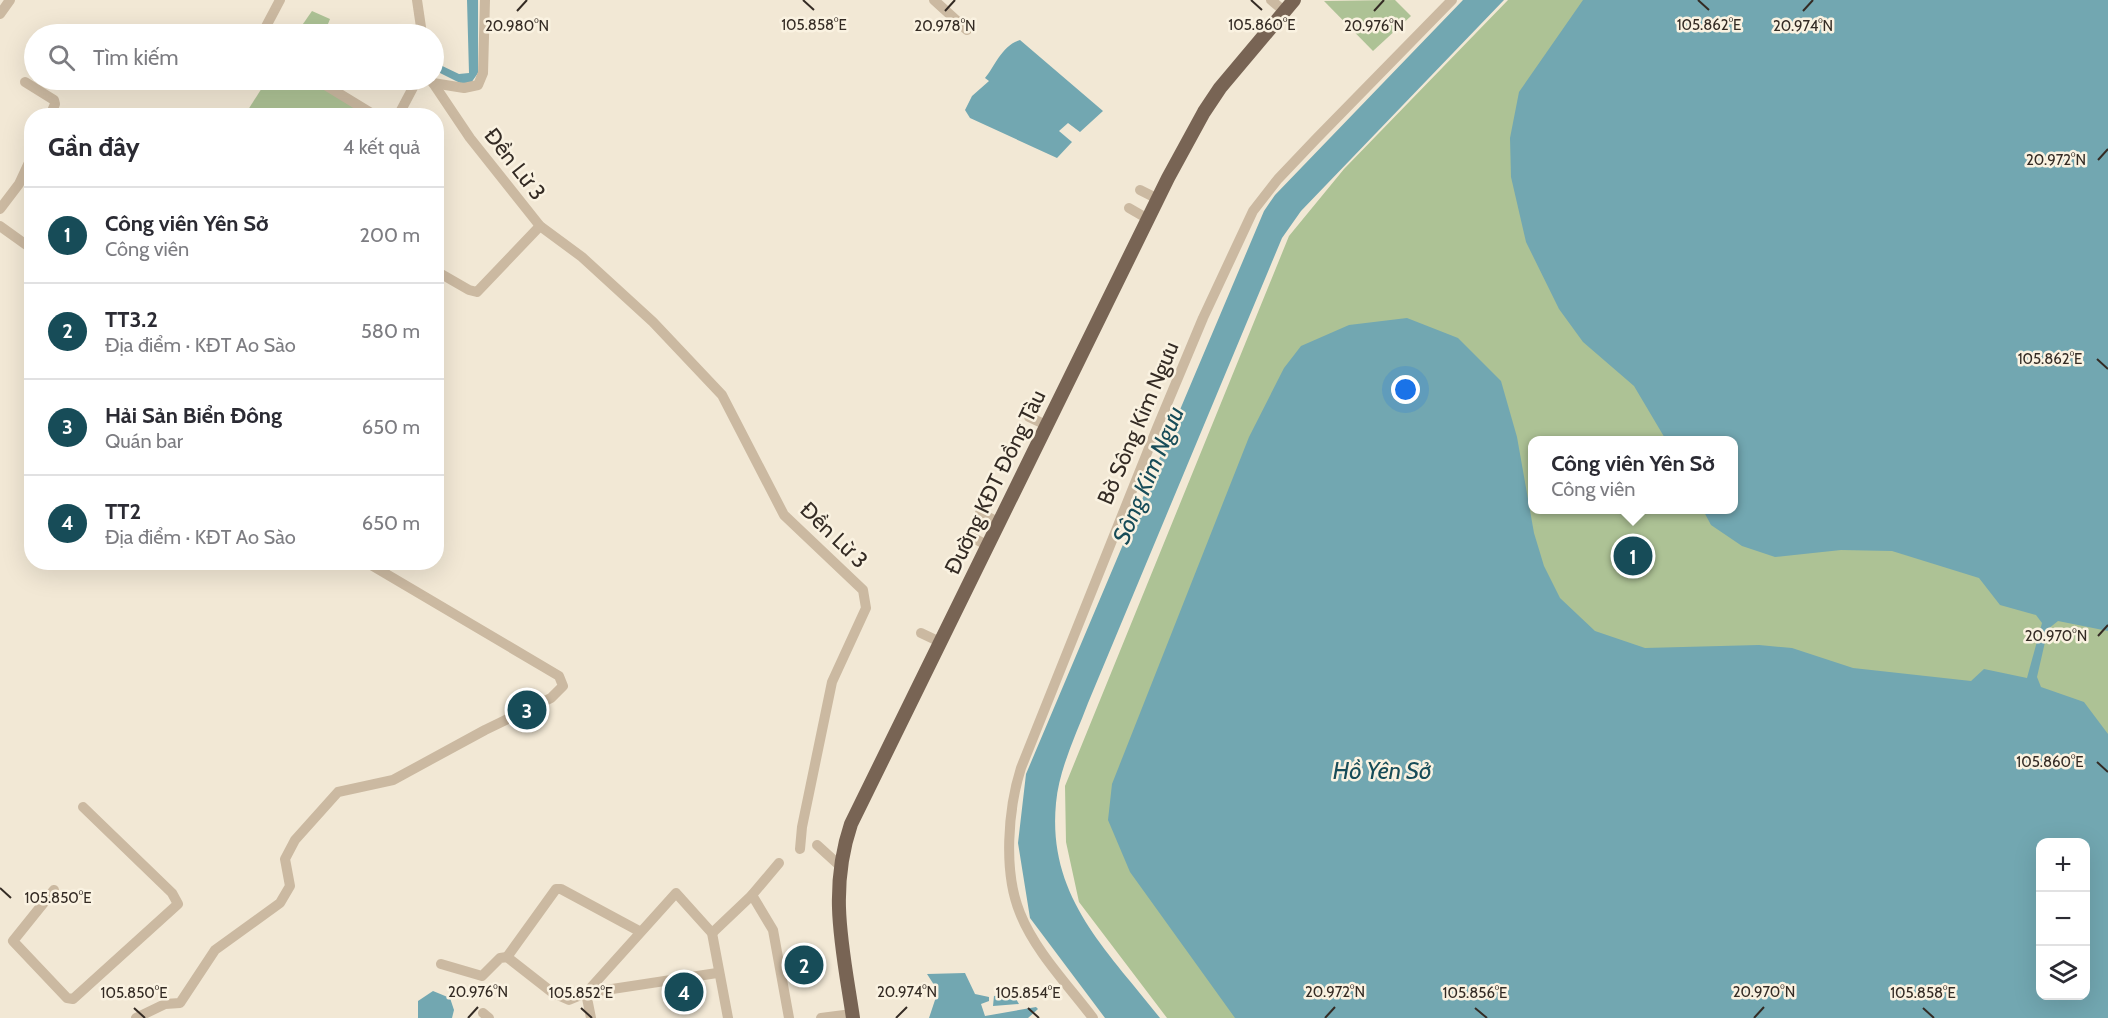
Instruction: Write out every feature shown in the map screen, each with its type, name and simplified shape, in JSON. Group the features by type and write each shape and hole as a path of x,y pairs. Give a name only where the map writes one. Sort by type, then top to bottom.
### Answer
{"main road":[{"name":"Đường KĐT Đồng Tàu","path":"853,1016 840,933 839,865 851,824 1158,199 1204,112 1246,54 1294,0"}],"street":[{"path":"0,14 10,0"},
{"path":"267,24 280,0"},
{"path":"417,0 421,24"},
{"path":"444,84 464,88 478,85 483,73 485,0"},
{"path":"1271,0 1284,11"},
{"name":"Bờ Sông Kim Ngưu","path":"1093,1018 1042,952 1020,912 1011,865 1010,820 1021,768 1157,428 1203,318 1253,211 1278,179 1452,0"},
{"path":"939,2 967,30"},
{"path":"39,90 54,99 53,108"},
{"path":"333,90 363,108"},
{"path":"402,108 412,90"},
{"name":"Đền Lừ 3","path":"438,90 470,138 540,226 582,257 653,321 722,394 784,515 863,590 866,608 832,682 802,827 800,849"},
{"path":"0,209 19,184 24,173"},
{"path":"1140,190 1158,199"},
{"path":"1130,208 1149,219"},
{"path":"0,226 24,243"},
{"path":"444,276 477,292 540,226"},
{"path":"1029,417 1046,425"},
{"path":"980,513 998,522"},
{"path":"969,536 987,545"},
{"path":"136,1018 165,1004 180,1003 215,950 280,903 290,886 285,859 295,840 338,792 393,780 485,730 535,707 551,698 563,686 560,676 380,570"},
{"path":"921,633 940,642"},
{"path":"54,890 13,941 67,998 74,999 178,904 172,893 83,807"},
{"path":"817,845 839,865"},
{"path":"712,933 752,895 779,863"},
{"path":"441,964 482,976 500,958 507,957 556,889 561,889 639,931"},
{"path":"586,993 639,931 676,893 712,933 717,973 728,1018"},
{"path":"752,895 773,930 789,1018"},
{"path":"507,957 553,993 569,1000 586,993 717,973"},
{"path":"586,993 591,1018"},
{"path":"821,1018 853,1016"}],"green space":[{"path":"1395,0 1411,16 1373,51 1324,1"},
{"name":"Hồ Yên Sở","path":"1508,0 2108,0 2108,1018 1167,1018 1079,902 1066,842 1065,786 1289,236 1344,169"},
{"path":"312,11 330,19 328,24 303,24"},
{"path":"261,90 332,90 362,108 249,108"}],"water":[{"path":"467,0 478,0 478,73 471,83 462,84 444,75 444,67 459,74 469,73"},
{"path":"1463,0 1504,0 1301,211 1282,238 1069,752 1056,803 1056,836 1061,867 1071,894 1101,945 1160,1018 1105,1018 1030,918 1018,843 1026,774 1264,211 1275,195"},
{"name":"Hồ Yên Sở","path":"1583,0 2108,0 2108,631 2058,621 2048,629 2037,677 2041,687 2084,702 2108,734 2108,1018 1235,1018 1130,872 1108,820 1112,784 1249,437 1284,368 1301,346 1349,325 1407,318 1458,338 1501,381 1517,437 1528,499 1528,514 1531,514 1544,566 1560,598 1595,631 1645,648 1759,645 1792,648 1853,668 1971,681 1984,669 2027,678 2042,623 2036,615 2000,605 1979,578 1892,551 1841,550 1775,557 1742,546 1711,525 1705,514 1738,514 1738,436 1664,436 1634,386 1583,342 1559,309 1526,242 1511,177 1510,138 1519,92"},
{"path":"1020,40 1103,111 1080,132 1068,123 1059,131 1072,142 1057,158 970,118 965,110 972,96 989,81 985,78 1004,51 1008,46"},
{"path":"965,973 975,994 989,997 989,1001 981,1004 985,1016 1036,1007 1038,1009 1028,1018 929,1018 938,991 927,974"},
{"path":"433,991 450,998 454,1010 452,1018 418,1018 418,1001"},
{"path":"1013,994 1019,1004 993,1006 994,996"}],"place":[{"name":"Công viên Yên Sở","path":"1633,556"},
{"name":"Hải Sản Biển Đông","path":"527,710"},
{"name":"TT3.2","path":"804,965"},
{"name":"TT2","path":"684,992"}],"water label":[{"name":"Sông Kim Ngưu","path":"1148,475"}]}
